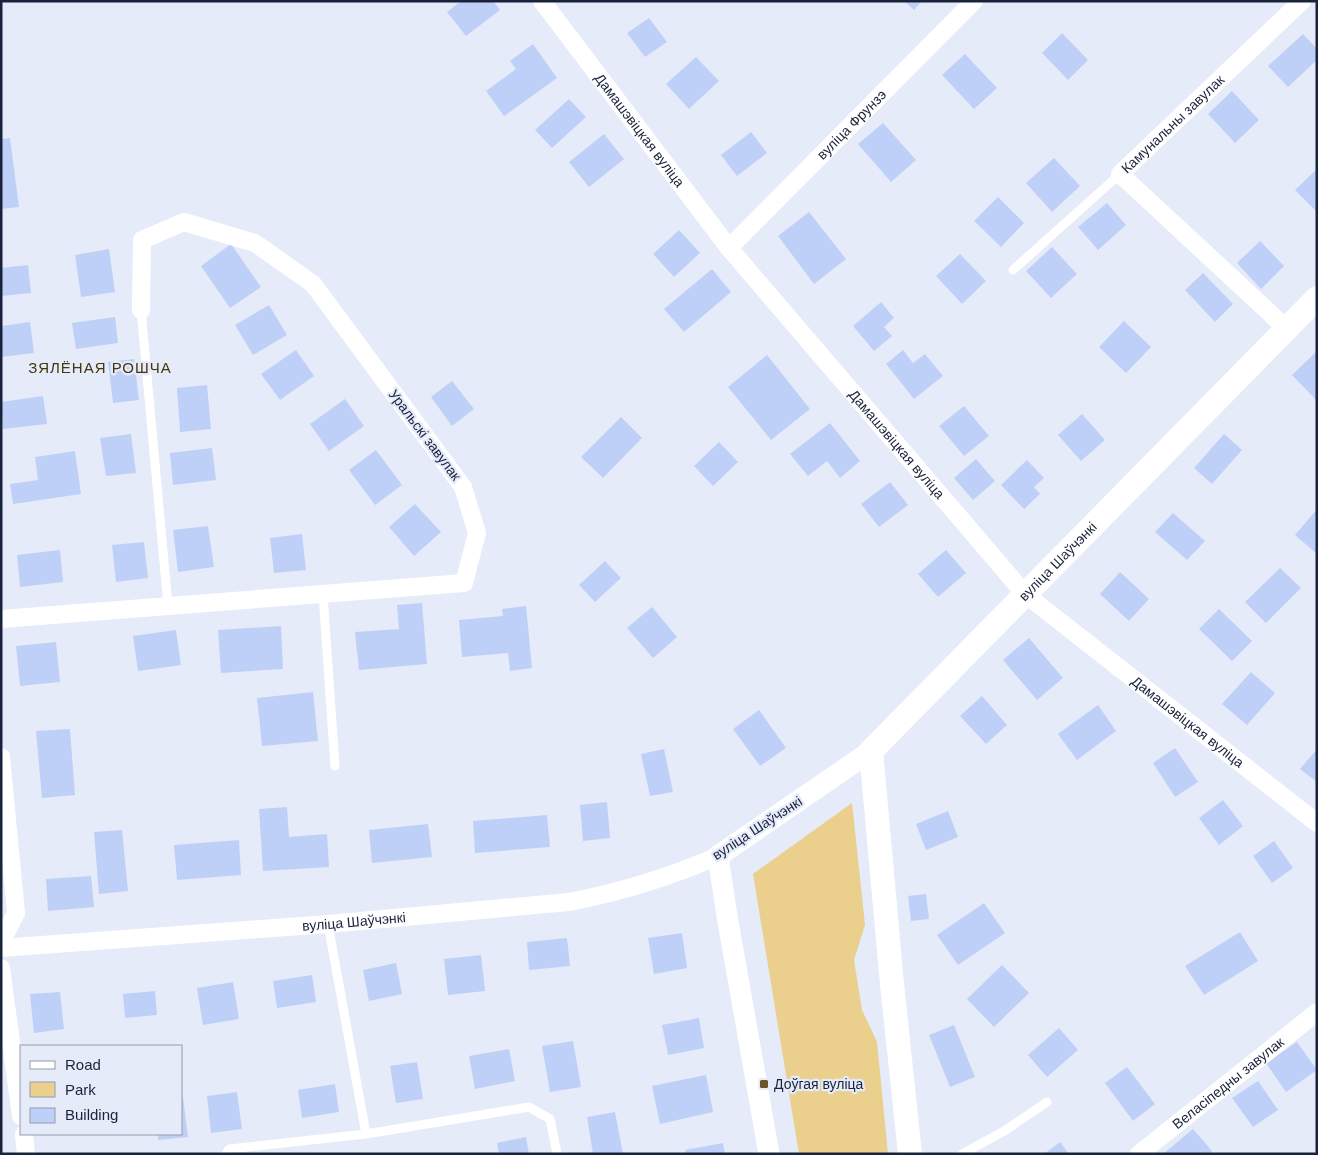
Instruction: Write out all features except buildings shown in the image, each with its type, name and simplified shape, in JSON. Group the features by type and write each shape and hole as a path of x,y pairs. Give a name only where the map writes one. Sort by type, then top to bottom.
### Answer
{"main road":[{"name":"вуліца Шаўчэнкі","path":"871,751 1286,328 1313,309"},
{"path":"871,751 892,984 910,1154"}],"street":[{"name":"Дамашэвіцкая вуліца","path":"542,1 729,248 1025,594 1317,823"},
{"name":"вуліца Фрунзэ","path":"729,248 974,1"},
{"name":"Камунальны завулак","path":"1286,328 1120,174 1302,1"},
{"name":"Уральскі завулак","path":"1,619 464,583 477,533 464,487 312,284 255,243 184,222 142,240 141,310"},
{"name":"вуліца Шаўчэнкі","path":"1,948 328,924 569,902 605,895 678,873 718,856 871,751"},
{"path":"1,757 16,913 1,943"},
{"path":"718,856 769,1154"},
{"path":"1,968 20,1109"},
{"name":"Веласіпедны завулак","path":"1144,1152 1317,1012"},
{"path":"24,1135 26,1154"}],"lane":[{"path":"1013,270 1120,174"},
{"path":"141,310 168,606"},
{"path":"323,594 335,766"},
{"path":"328,924 366,1134"},
{"path":"962,1154 1006,1130 1047,1102"},
{"path":"226,1154 229,1149 366,1134 530,1107 550,1119 557,1154"}],"green space":[{"path":"852,803 865,925 854,960 862,1010 877,1042 888,1154 799,1154 753,874"}],"place":[{"name":"Доўгая вуліца","path":"764,1084"}],"district":[{"name":"ЗЯЛЁНАЯ РОШЧА","path":"100,368"}]}
